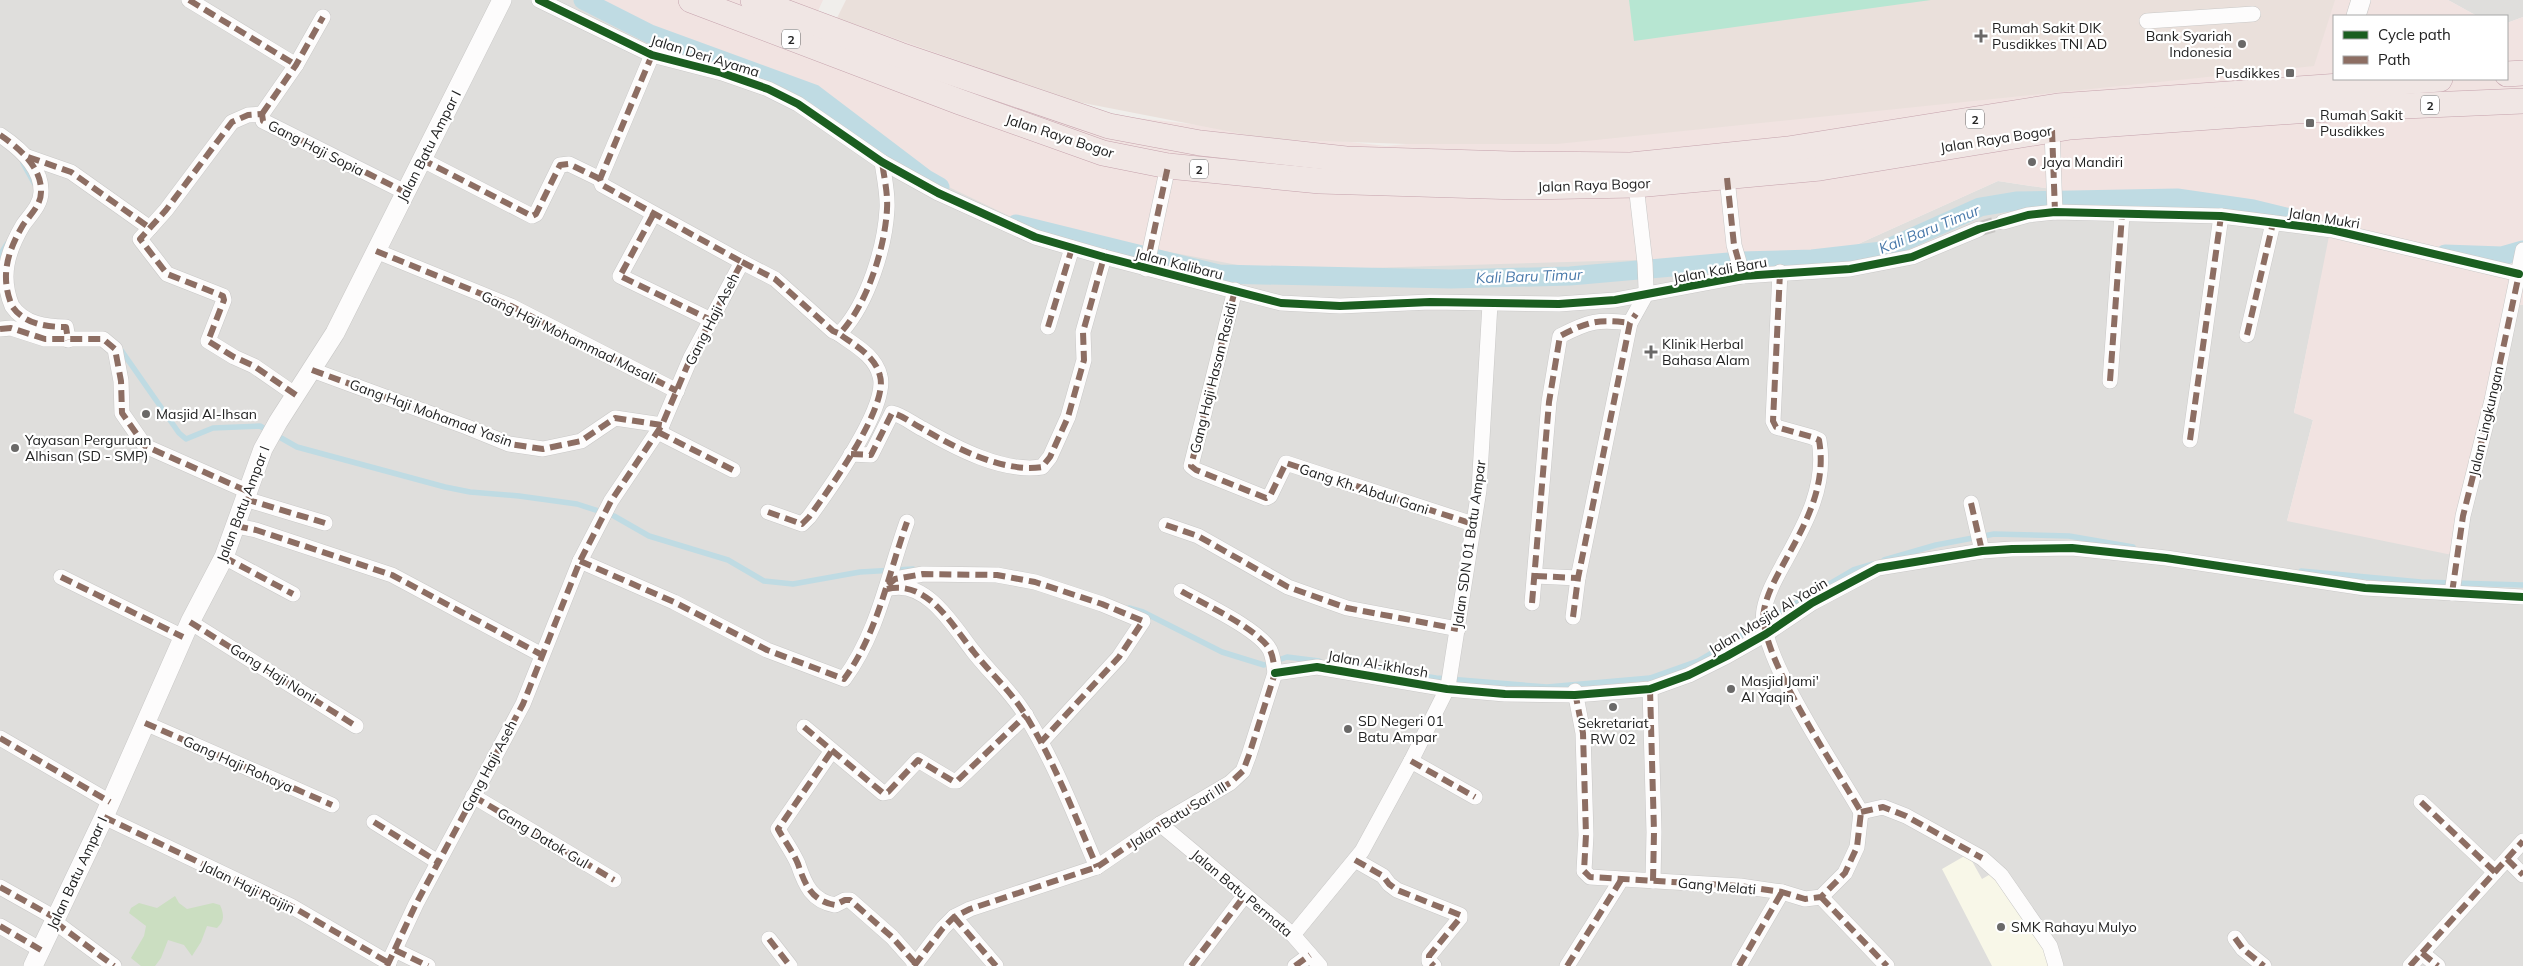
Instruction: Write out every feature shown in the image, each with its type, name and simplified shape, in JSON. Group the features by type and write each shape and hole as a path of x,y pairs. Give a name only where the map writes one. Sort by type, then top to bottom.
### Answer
{"highway":[{"name":"Jalan Raya Bogor","path":"691,0 952,99 1094,149 1168,166 1329,182 1519,187 1636,185 1727,178 2058,106 2152,109"},
{"name":"Jalan Raya Bogor","path":"753,0 900,56 1109,126 1200,143 1346,158 1510,164 1612,165 1819,157 2052,130 2152,109 2432,80"},
{"path":"2508,74 2523,73"},
{"name":"Jalan Raya Bogor","path":"2338,91 2523,101"}],"street":[{"path":"189,0 296,65"},
{"name":"Jalan Batu Ampar I","path":"37,958 107,810 186,629 224,557 263,449 334,333 502,0"},
{"name":"Jalan Deri Ayama","path":"539,0 652,54 722,73 768,90 798,104 882,162"},
{"path":"2356,15 2361,0"},
{"path":"2147,20 2253,14"},
{"path":"262,114 296,65 323,17"},
{"path":"600,179 652,54"},
{"name":"Gang Haji Sopia","path":"296,395 254,366 234,357 208,341 224,300 223,296 167,274 139,241 166,210 232,122 248,115 262,114 263,121 405,192"},
{"path":"2052,130 2055,212"},
{"path":"0,135 28,157 71,172 150,228"},
{"path":"28,157 42,191 38,202 23,226 2,268 1,282 4,295 20,315 30,322 50,327 67,335"},
{"name":"Gang Haji Aseh","path":"390,960 438,862 523,704 580,561 601,519 611,501 660,429 691,356 742,262 673,222 653,215 607,189 600,179 569,164 560,166 536,214 532,216 421,158"},
{"path":"838,333 846,326 866,289 883,240 887,207 882,162"},
{"name":"Jalan Kalibaru","path":"882,162 938,193 1017,229 1104,258 1146,265 1281,303 1340,306 1430,302 1490,304"},
{"path":"1146,265 1168,166"},
{"path":"1727,178 1734,245 1738,252 1743,276"},
{"path":"1573,617 1578,578 1630,323 1646,292 1646,263 1636,185"},
{"path":"2003,222 2028,215 2055,212 2122,215 2110,381"},
{"path":"653,215 620,276 711,320"},
{"name":"Jalan Mukri","path":"2122,215 2221,216 2332,230 2519,272"},
{"path":"2190,440 2221,216"},
{"path":"2247,336 2272,223"},
{"name":"Jalan Kali Baru","path":"1490,304 1559,304 1743,276 1780,272 1850,269 1912,257 1979,229"},
{"path":"1048,327 1072,248"},
{"name":"Jalan Lingkungan","path":"2452,586 2463,516 2492,400 2523,250"},
{"name":"Gang Haji Mohammad Masali","path":"376,251 512,306 677,390"},
{"path":"851,454 871,454 892,413 966,453 1014,465 1032,468 1042,466 1050,457 1068,417 1084,360 1083,332 1104,258"},
{"path":"742,262 776,279 838,333 872,358 881,377 878,401 851,454 823,498 802,524 768,512"},
{"path":"1780,272 1773,421 1776,427 1819,440 1820,486 1811,510 1774,581 1764,611 1765,631 1786,686 1861,812 1857,847 1845,873 1821,897 1887,966"},
{"name":"Gang Haji Hasan Rasidi","path":"1191,466 1234,290"},
{"name":"Jalan SDN 01 Batu Ampar","path":"1447,688 1453,665 1479,490 1490,304"},
{"path":"1532,603 1549,402 1560,336 1580,325 1601,320 1630,323"},
{"path":"0,329 11,328 45,339 67,335 103,339 115,349 121,381 122,413 145,446 246,495 325,523"},
{"name":"Gang Haji Mohamad Yasin","path":"312,370 467,426 509,444 543,449 581,441 615,418 660,429 733,470"},
{"name":"Gang Kh. Abdul Gani","path":"1191,466 1266,498 1286,463 1473,524"},
{"path":"1971,503 1980,543"},
{"path":"580,561 652,591 767,650 844,679 858,660 888,586 892,563 907,522"},
{"path":"1166,525 1198,536 1288,587 1347,608 1458,629"},
{"path":"236,526 256,530 392,575 542,655"},
{"name":"Jalan Masjid Al Yaoin","path":"1447,688 1505,694 1650,689 1689,675 1812,603 1878,568 1980,543 2072,548 2166,558 2365,588 2452,586 2523,597"},
{"path":"224,557 294,594"},
{"path":"888,586 895,579 923,574 997,575 1035,582 1081,597 1143,621 1119,657 1041,742"},
{"path":"1535,576 1578,578"},
{"name":"Gang Haji Noni","path":"61,577 186,629 356,726"},
{"path":"888,586 908,587 918,592 941,610 1026,715 1041,742 1097,867"},
{"path":"1181,591 1239,622 1269,648 1273,665"},
{"name":"Jalan Al-ikhlash","path":"1273,665 1317,666 1447,688"},
{"name":"Jalan Batu Sari III","path":"915,965 954,917 970,909 1097,867 1160,824 1230,783 1243,771 1273,665"},
{"path":"1294,936 1355,860 1411,761 1447,688"},
{"path":"1650,689 1654,832 1652,881"},
{"name":"Gang Melati","path":"1575,693 1583,733 1586,835 1584,871 1590,877 1740,886 1782,892 1805,899 1821,897"},
{"path":"804,727 831,752 883,794 888,792 918,760 955,782 1026,715"},
{"name":"Gang Haji Rohaya","path":"145,723 332,805"},
{"name":"Jalan Haji Raijin","path":"0,738 107,810 390,960 428,966"},
{"path":"831,752 778,829 798,864 800,874 811,893 819,901 835,905 845,900 850,900 892,937 915,965"},
{"path":"1411,761 1475,797"},
{"name":"Gang Datok Gul","path":"473,796 614,880"},
{"path":"2421,802 2495,872"},
{"path":"1861,812 1883,807 1906,816 1982,858 2001,876 2050,946 2056,966"},
{"path":"374,822 438,862"},
{"name":"Jalan Batu Permata","path":"1160,824 1294,936 1320,966"},
{"path":"2410,966 2523,842"},
{"path":"2507,859 2523,875"},
{"path":"1355,860 1383,876 1397,890 1460,915 1460,918 1429,956 1429,961 1434,966"},
{"path":"1567,966 1621,880"},
{"path":"0,887 56,920 114,966"},
{"path":"1739,966 1782,892"},
{"path":"1191,966 1245,895"},
{"path":"954,917 996,966"},
{"path":"0,926 37,958"},
{"path":"2235,938 2243,948 2264,966"},
{"path":"769,939 790,966"},
{"path":"2422,953 2438,966"},
{"path":"1295,966 1310,954"}],"shaded area":[{"path":"0,0 575,0 788,91 901,164 1836,254 1998,181 2331,231 2294,412 2313,420 2287,521 2514,305 2523,305 2523,966 0,966"},
{"path":"575,0 823,0 818,11 1111,115 1386,146 2153,76 2144,0 2448,0 2475,15 2333,15 2333,80 2508,80 2508,23 2523,17 2523,305 2514,305 2452,555 2287,521 2313,420 2294,413 2330,231 1998,181 1836,254 1269,271 1028,225 901,164 788,91"},
{"path":"846,0 2335,0 2314,66 1557,144 1406,144 1268,139 1073,101 837,18"},
{"path":"2448,0 2523,0 2523,17 2508,23 2508,15 2475,15"},
{"name":"SMK Rahayu Mulyo","path":"1968,854 1982,879 1994,872 2045,950 2051,966 1992,966 1942,869"}],"green space":[{"path":"1629,0 1931,0 1634,41"},
{"path":"175,896 179,903 187,909 213,903 220,905 223,920 217,928 207,926 201,942 192,956 184,945 168,940 161,958 155,966 141,966 131,958 144,936 146,926 129,913 131,908 139,903 157,908"}],"waterway":[{"name":"Kali Baru Timur","path":"583,0 650,34 814,94 926,179 940,187"},
{"path":"23,163 34,183"},
{"name":"Kali Baru Timur","path":"1016,224 1219,274 1451,279 1570,276 1740,261 1812,259 1882,251 1980,207 2016,201 2177,198 2253,209 2306,222"},
{"path":"0,255 7,244"},
{"name":"Kali Baru Timur","path":"2445,254 2502,256 2523,250"},
{"path":"121,350 179,433 186,439 213,428 260,426 297,447 445,487 470,492 577,504 614,516 649,536 728,560 764,581 793,584 860,572 913,569"},
{"path":"1884,560 1936,545 1994,534 2069,536 2133,547"},
{"path":"1333,662 1436,678 1547,687 1650,678 1698,661 1853,570 1873,564"},
{"path":"2301,571 2421,582 2523,585"},
{"path":"1129,608 1143,612 1222,652 1264,665 1287,657 1319,661"}],"tunnel":[{"path":"1979,229 2003,222"}],"marked path":[{"path":"189,0 296,65"},
{"path":"262,114 296,65 323,17"},
{"path":"387,966 416,904 523,704 580,561 611,501 662,425 691,357 742,262 602,185 600,179 652,55"},
{"path":"296,395 254,366 234,357 208,341 224,300 223,296 167,274 140,239 166,210 232,122 248,115 262,114 263,121 405,192"},
{"path":"2052,130 2055,212"},
{"path":"0,135 14,145 28,159 38,174 41,192 37,206 17,235 9,255 6,275 8,295 12,306 29,321 43,325 66,327 68,340"},
{"path":"28,157 71,172 150,228"},
{"path":"421,159 532,216 536,214 560,165 569,164 600,179"},
{"path":"742,262 775,279 833,331 838,333 842,331 860,305 879,257 886,224 887,203 882,162"},
{"path":"1146,269 1168,166"},
{"path":"1727,178 1734,245 1743,276"},
{"path":"653,215 620,276 711,320"},
{"path":"2110,381 2122,215"},
{"path":"2190,440 2221,216"},
{"path":"2247,335 2273,223"},
{"path":"1048,327 1072,248"},
{"path":"376,251 511,306 677,391"},
{"path":"851,454 871,455 892,413 950,444 996,463 1027,468 1042,467 1050,457 1068,417 1084,360 1083,332 1104,257"},
{"path":"1780,272 1773,421 1776,427 1819,440 1821,457 1820,473 1813,503 1767,597 1764,610 1765,629 1785,682 1861,812"},
{"path":"2452,593 2463,516 2492,400 2519,274 2515,273"},
{"path":"1235,290 1191,466 1196,470 1266,498 1270,496 1286,463 1473,524"},
{"path":"1573,617 1578,578 1630,323 1636,314"},
{"path":"1532,603 1549,402 1560,336 1594,322 1630,323"},
{"path":"0,329 11,328 45,339 103,339 115,349 121,381 122,413 145,446 247,491"},
{"path":"768,512 802,524 809,517 842,469 855,448 875,407 880,390 880,376 874,362 863,351 838,333"},
{"path":"312,370 509,444 543,449 581,441 615,418 662,425"},
{"path":"658,432 733,470"},
{"path":"245,499 325,523"},
{"path":"1971,503 1982,551"},
{"path":"580,561 674,602 767,650 844,679 866,643 907,522"},
{"path":"1166,525 1198,536 1288,587 1347,608 1458,629"},
{"path":"236,526 256,530 392,575 542,655"},
{"path":"224,557 293,594"},
{"path":"888,585 895,579 923,574 997,575 1035,582 1102,604 1143,621 1119,657 1041,742"},
{"path":"1535,576 1578,578"},
{"path":"61,577 183,637"},
{"path":"887,589 902,588 915,591 937,606 1014,699 1046,752 1097,867"},
{"path":"914,966 943,928 954,917 970,909 1097,867 1160,824 1230,783 1243,771 1275,673 1271,652 1264,642 1243,625 1181,591"},
{"path":"190,622 356,726"},
{"path":"1650,689 1654,832 1653,881"},
{"path":"1575,692 1583,733 1586,835 1584,871 1590,877 1740,886 1782,892 1805,899 1821,897 1845,873 1857,847 1861,812"},
{"path":"804,727 883,793 888,792 918,760 953,781 957,781 1026,715"},
{"path":"145,723 332,805"},
{"path":"0,738 110,802"},
{"path":"831,752 778,829 796,860 807,885 815,896 820,900 835,905 845,900 850,900 892,937 916,964"},
{"path":"1411,761 1475,797"},
{"path":"473,796 614,880"},
{"path":"2421,802 2495,872"},
{"path":"1861,812 1883,807 1906,816 1982,858"},
{"path":"104,817 291,906 389,963"},
{"path":"374,822 438,862"},
{"path":"2410,966 2523,841"},
{"path":"2507,859 2523,875"},
{"path":"1355,860 1383,876 1397,890 1460,915 1460,918 1429,956 1429,961 1434,966"},
{"path":"1567,966 1621,880"},
{"path":"0,887 57,919"},
{"path":"1739,966 1782,892"},
{"path":"1191,966 1245,895"},
{"path":"1821,897 1887,966"},
{"path":"954,917 996,966"},
{"path":"55,922 114,966"},
{"path":"0,926 41,950"},
{"path":"2235,938 2243,949 2264,966"},
{"path":"769,939 790,966"},
{"path":"395,950 428,966"},
{"path":"2422,953 2438,966"},
{"path":"1295,966 1310,955"}],"cycle path":[{"path":"539,0 652,55 722,73 768,89 798,104 882,162 938,193 1035,237 1281,303 1340,306 1430,302 1559,304 1615,300 1743,276 1850,269 1912,257 1979,229 2028,215 2055,212 2221,216 2332,230 2519,274"},
{"path":"1275,673 1317,667 1447,689 1505,694 1575,695 1650,689 1689,675 1727,656 1766,634 1812,603 1878,568 1982,551 2012,549 2072,548 2166,558 2365,588 2523,597"}],"place":[{"name":"Rumah Sakit DIK Pusdikkes TNI AD","path":"1981,36"},
{"name":"Bank Syariah Indonesia","path":"2242,44"},
{"name":"Pusdikkes","path":"2290,73"},
{"name":"Rumah Sakit Pusdikkes","path":"2310,123"},
{"name":"Jaya Mandiri","path":"2032,162"},
{"name":"Klinik Herbal Bahasa Alam","path":"1651,352"},
{"name":"Masjid Al-Ihsan","path":"146,414"},
{"name":"Yayasan Perguruan Alhisan (SD - SMP)","path":"15,448"},
{"name":"Masjid Jami' Al Yaqin","path":"1731,689"},
{"name":"Sekretariat RW 02","path":"1613,707"},
{"name":"SD Negeri 01 Batu Ampar","path":"1348,729"},
{"name":"SMK Rahayu Mulyo","path":"2001,927"}]}
